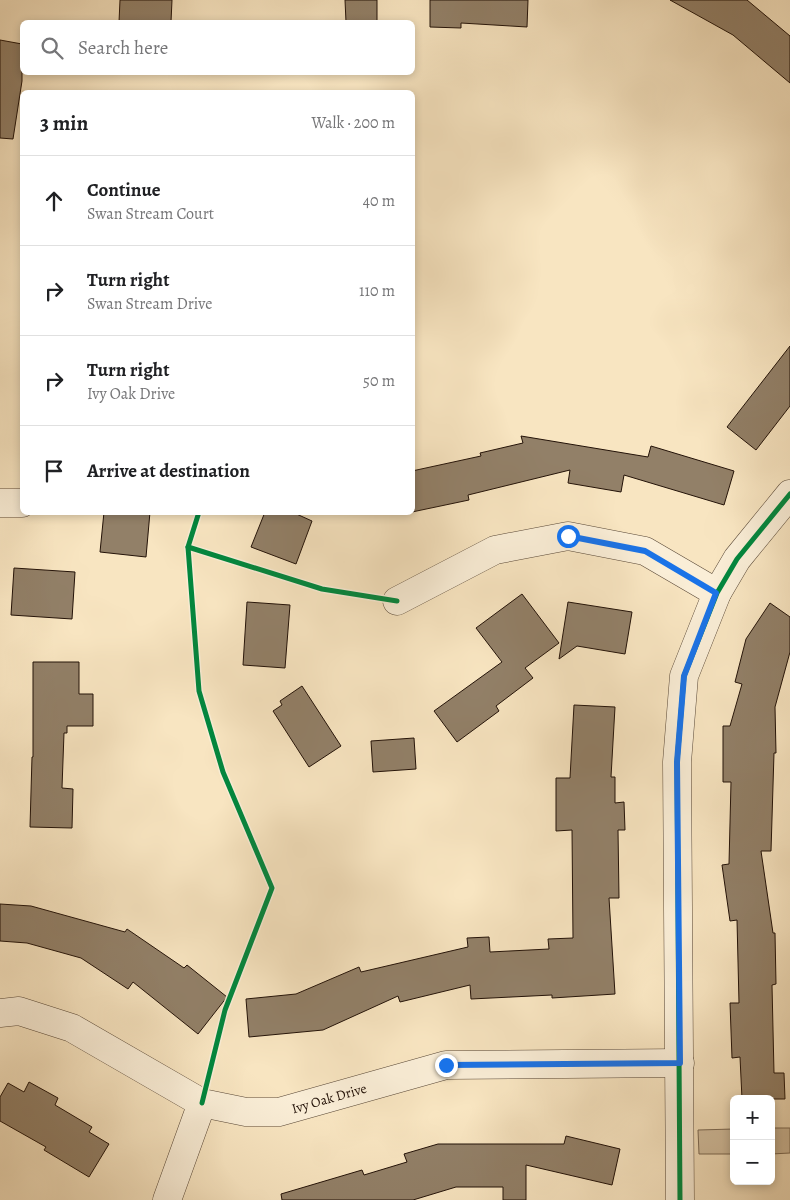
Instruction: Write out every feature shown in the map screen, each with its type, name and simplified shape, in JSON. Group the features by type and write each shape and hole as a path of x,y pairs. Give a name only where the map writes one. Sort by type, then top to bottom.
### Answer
{"street":[{"path":"680,1200 677,762 684,676 716,593 737,559 790,494"},
{"path":"0,503 20,503"},
{"path":"397,601 494,550 568,536 645,551 716,593"},
{"name":"Ivy Oak Drive","path":"0,1013 19,1011 72,1028 202,1103 246,1112 279,1112 446,1065 680,1063"},
{"path":"167,1200 202,1103"}],"shaded area":[{"path":"775,1128 790,1128 790,1153 775,1154"},
{"path":"730,1129 730,1154 699,1154 698,1130"}],"building":[{"path":"120,0 172,0 171,20 119,20"},
{"path":"345,0 377,0 377,20 346,20"},
{"path":"430,0 528,0 527,27 461,23 461,28 430,27"},
{"path":"670,0 747,0 790,36 790,83 733,35"},
{"path":"0,40 20,44 20,75 22,75 22,81 13,139 0,138"},
{"path":"790,346 790,406 756,450 727,427"},
{"path":"521,436 648,457 651,446 734,471 724,505 624,475 621,492 568,483 570,470 468,495 469,500 415,511 415,470 481,456 480,453 523,443"},
{"path":"104,515 150,515 146,557 100,552"},
{"path":"264,515 299,515 312,521 296,564 251,547"},
{"path":"14,568 75,572 72,619 11,615"},
{"path":"522,594 559,643 525,668 533,678 496,706 499,711 457,742 434,711 502,662 476,628"},
{"path":"247,602 290,605 285,668 243,665"},
{"path":"568,602 632,612 625,654 577,646 559,659"},
{"path":"770,603 790,617 790,652 775,707 776,753 774,753 771,851 761,851 773,933 775,933 776,984 772,985 774,1073 784,1073 785,1099 775,1099 775,1095 742,1095 740,1057 732,1058 730,1003 739,1003 737,920 730,921 722,865 729,864 731,782 723,782 723,726 730,726 742,684 735,682 746,639"},
{"path":"33,662 79,662 79,694 93,694 93,726 67,726 67,733 64,733 62,788 73,789 72,828 30,827 33,757"},
{"path":"302,686 341,746 309,767 273,711 282,705 280,701"},
{"path":"574,705 615,707 611,777 615,777 615,803 624,802 625,830 618,830 619,898 609,898 615,994 552,998 552,995 471,999 470,985 400,1002 398,996 323,1030 249,1037 246,999 296,994 359,967 361,972 468,947 467,938 489,937 490,952 549,949 548,939 573,938 572,830 556,831 556,778 570,778"},
{"path":"414,738 416,769 373,772 371,741"},
{"path":"0,904 31,906 125,932 127,929 184,968 187,965 227,997 198,1034 133,982 128,989 81,958 27,943 0,941"},
{"path":"29,1082 58,1098 55,1105 92,1127 89,1132 109,1144 89,1177 44,1150 46,1147 0,1121 0,1097 8,1083 24,1092"},
{"path":"566,1136 620,1149 612,1185 526,1165 526,1200 503,1200 503,1187 456,1187 413,1200 282,1200 281,1194 362,1170 364,1175 407,1162 404,1154 438,1144 564,1144"}],"cycle path":[{"path":"680,1200 677,762 684,676 717,593 737,559 790,494"},
{"path":"198,515 188,547 199,691 223,772 272,888 225,1010 202,1103"},
{"path":"188,547 322,589 397,601"}],"route":[{"path":"446,1065 680,1063 677,762 684,676 716,593 645,551 568,536"}]}
